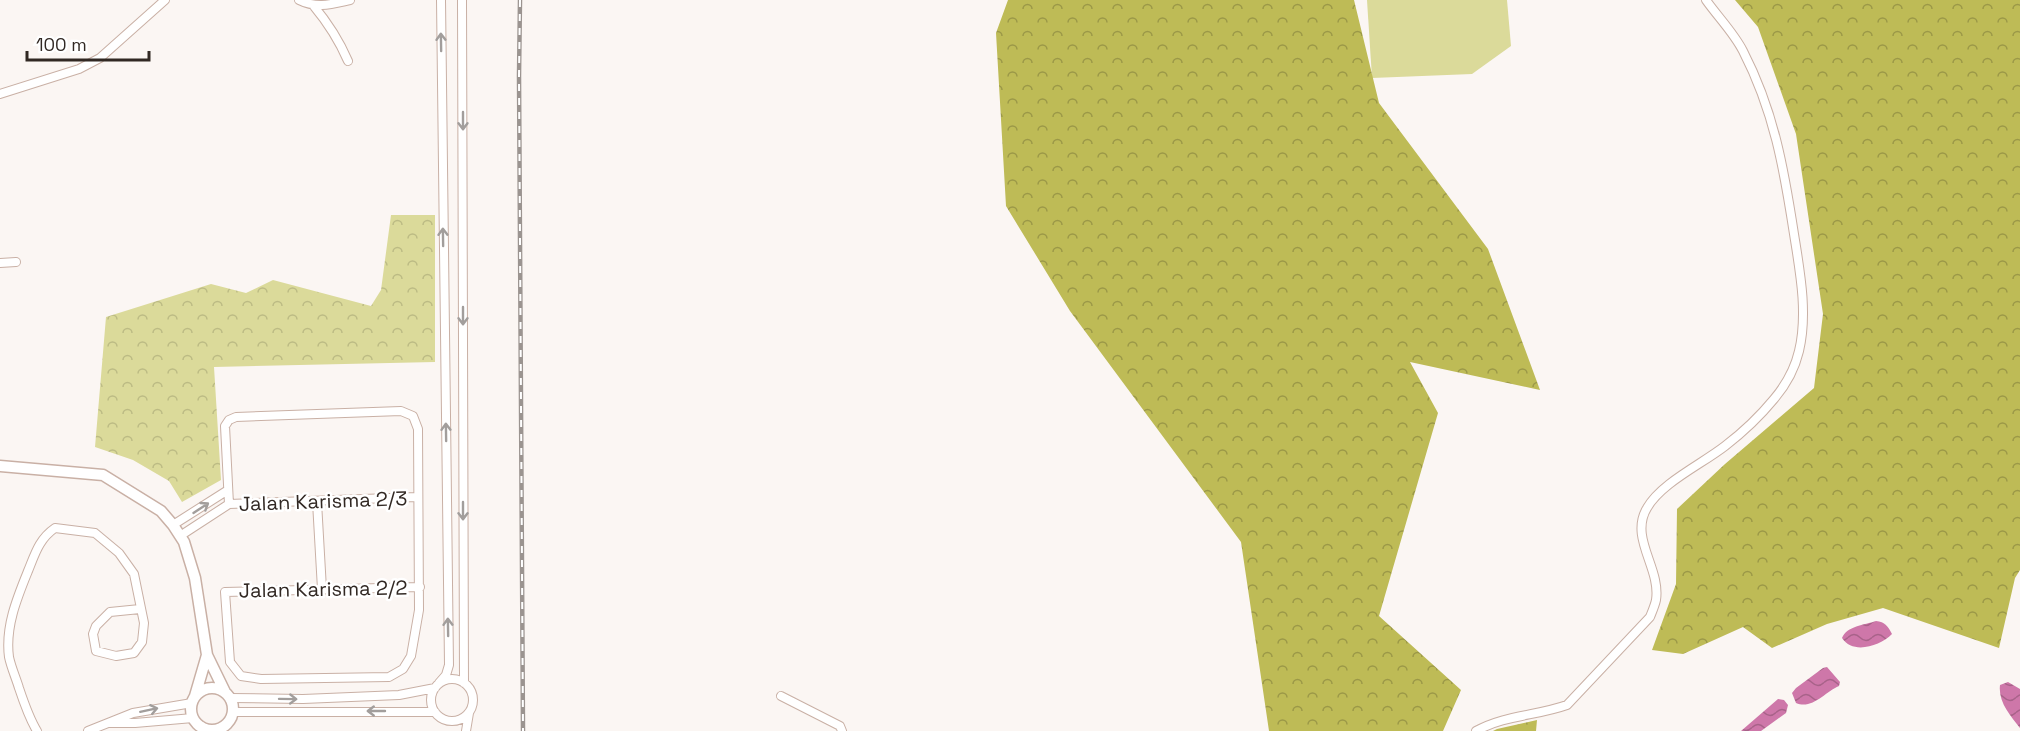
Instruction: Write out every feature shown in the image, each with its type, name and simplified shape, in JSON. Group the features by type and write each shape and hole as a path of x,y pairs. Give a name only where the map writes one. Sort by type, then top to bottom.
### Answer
{"street":[{"path":"0,94 79,69 100,58 165,0"},
{"path":"299,0 324,6 350,0"},
{"path":"441,0 449,665 446,675 437,685 430,700 447,731"},
{"path":"462,0 464,683"},
{"path":"1476,731 1493,722 1567,705 1650,617 1657,599 1653,571 1641,530 1642,518 1648,506 1670,484 1725,446 1757,417 1775,398 1792,371 1799,352 1803,322 1801,274 1774,125 1742,48 1706,0"},
{"path":"313,5 328,23 348,61"},
{"path":"0,263 16,262"},
{"path":"180,536 229,504 225,426 229,420 236,417 401,411 412,416 418,429 417,497 420,587"},
{"path":"0,466 103,475 161,511 180,536 195,578 207,655 233,712 229,722 221,729 202,729 193,718 194,699 207,655"},
{"path":"173,525 228,490"},
{"name":"Jalan Karisma 2/3","path":"229,504 417,497"},
{"path":"317,502 322,589"},
{"path":"38,731 31,721 18,685 8,644 14,606 38,545 44,536 55,528 95,533 119,552 134,574 144,623 142,642 134,653 116,656 96,651 93,634 96,626 110,612 140,609"},
{"name":"Jalan Karisma 2/2","path":"420,587 419,610 411,656 403,669 389,677 261,679 241,676 230,662 225,592 322,589 420,587"},
{"path":"88,731 133,713 194,699 199,692 209,688 227,695 303,699 399,695 437,685 447,679 456,679 464,683 472,693 472,706 466,731"},
{"path":"781,696 840,726 842,731"},
{"path":"233,712 437,714 446,720 455,721 463,718 469,712"},
{"path":"108,723 193,718"}],"green space":[{"path":"1008,0 1354,0 1379,103 1488,249 1540,390 1410,362 1438,413 1379,616 1461,690 1443,731 1269,731 1241,542 1070,311 1006,206 996,33"},
{"path":"1367,0 1507,0 1511,46 1472,74 1372,78"},
{"path":"1735,0 2020,0 2020,570 2015,578 1999,648 1883,608 1827,624 1772,648 1743,627 1683,654 1652,650 1676,584 1677,509 1725,464 1814,388 1823,314 1796,134 1758,27"},
{"path":"391,215 435,215 435,362 214,367 221,480 182,502 169,481 133,460 95,447 106,317 211,284 246,293 273,280 371,306 381,290"},
{"path":"1537,720 1536,731 1493,731 1497,729"}],"water":[{"path":"1876,621 1886,625 1892,634 1881,642 1859,647 1847,643 1842,638 1852,628"},
{"path":"1827,667 1840,682 1839,686 1808,704 1796,703 1792,693 1796,688"},
{"path":"2008,682 2020,689 2020,728 2001,697 2000,685"},
{"path":"1778,699 1784,700 1788,705 1786,713 1761,731 1741,731"}],"railway":[{"path":"520,0 523,731"}]}
